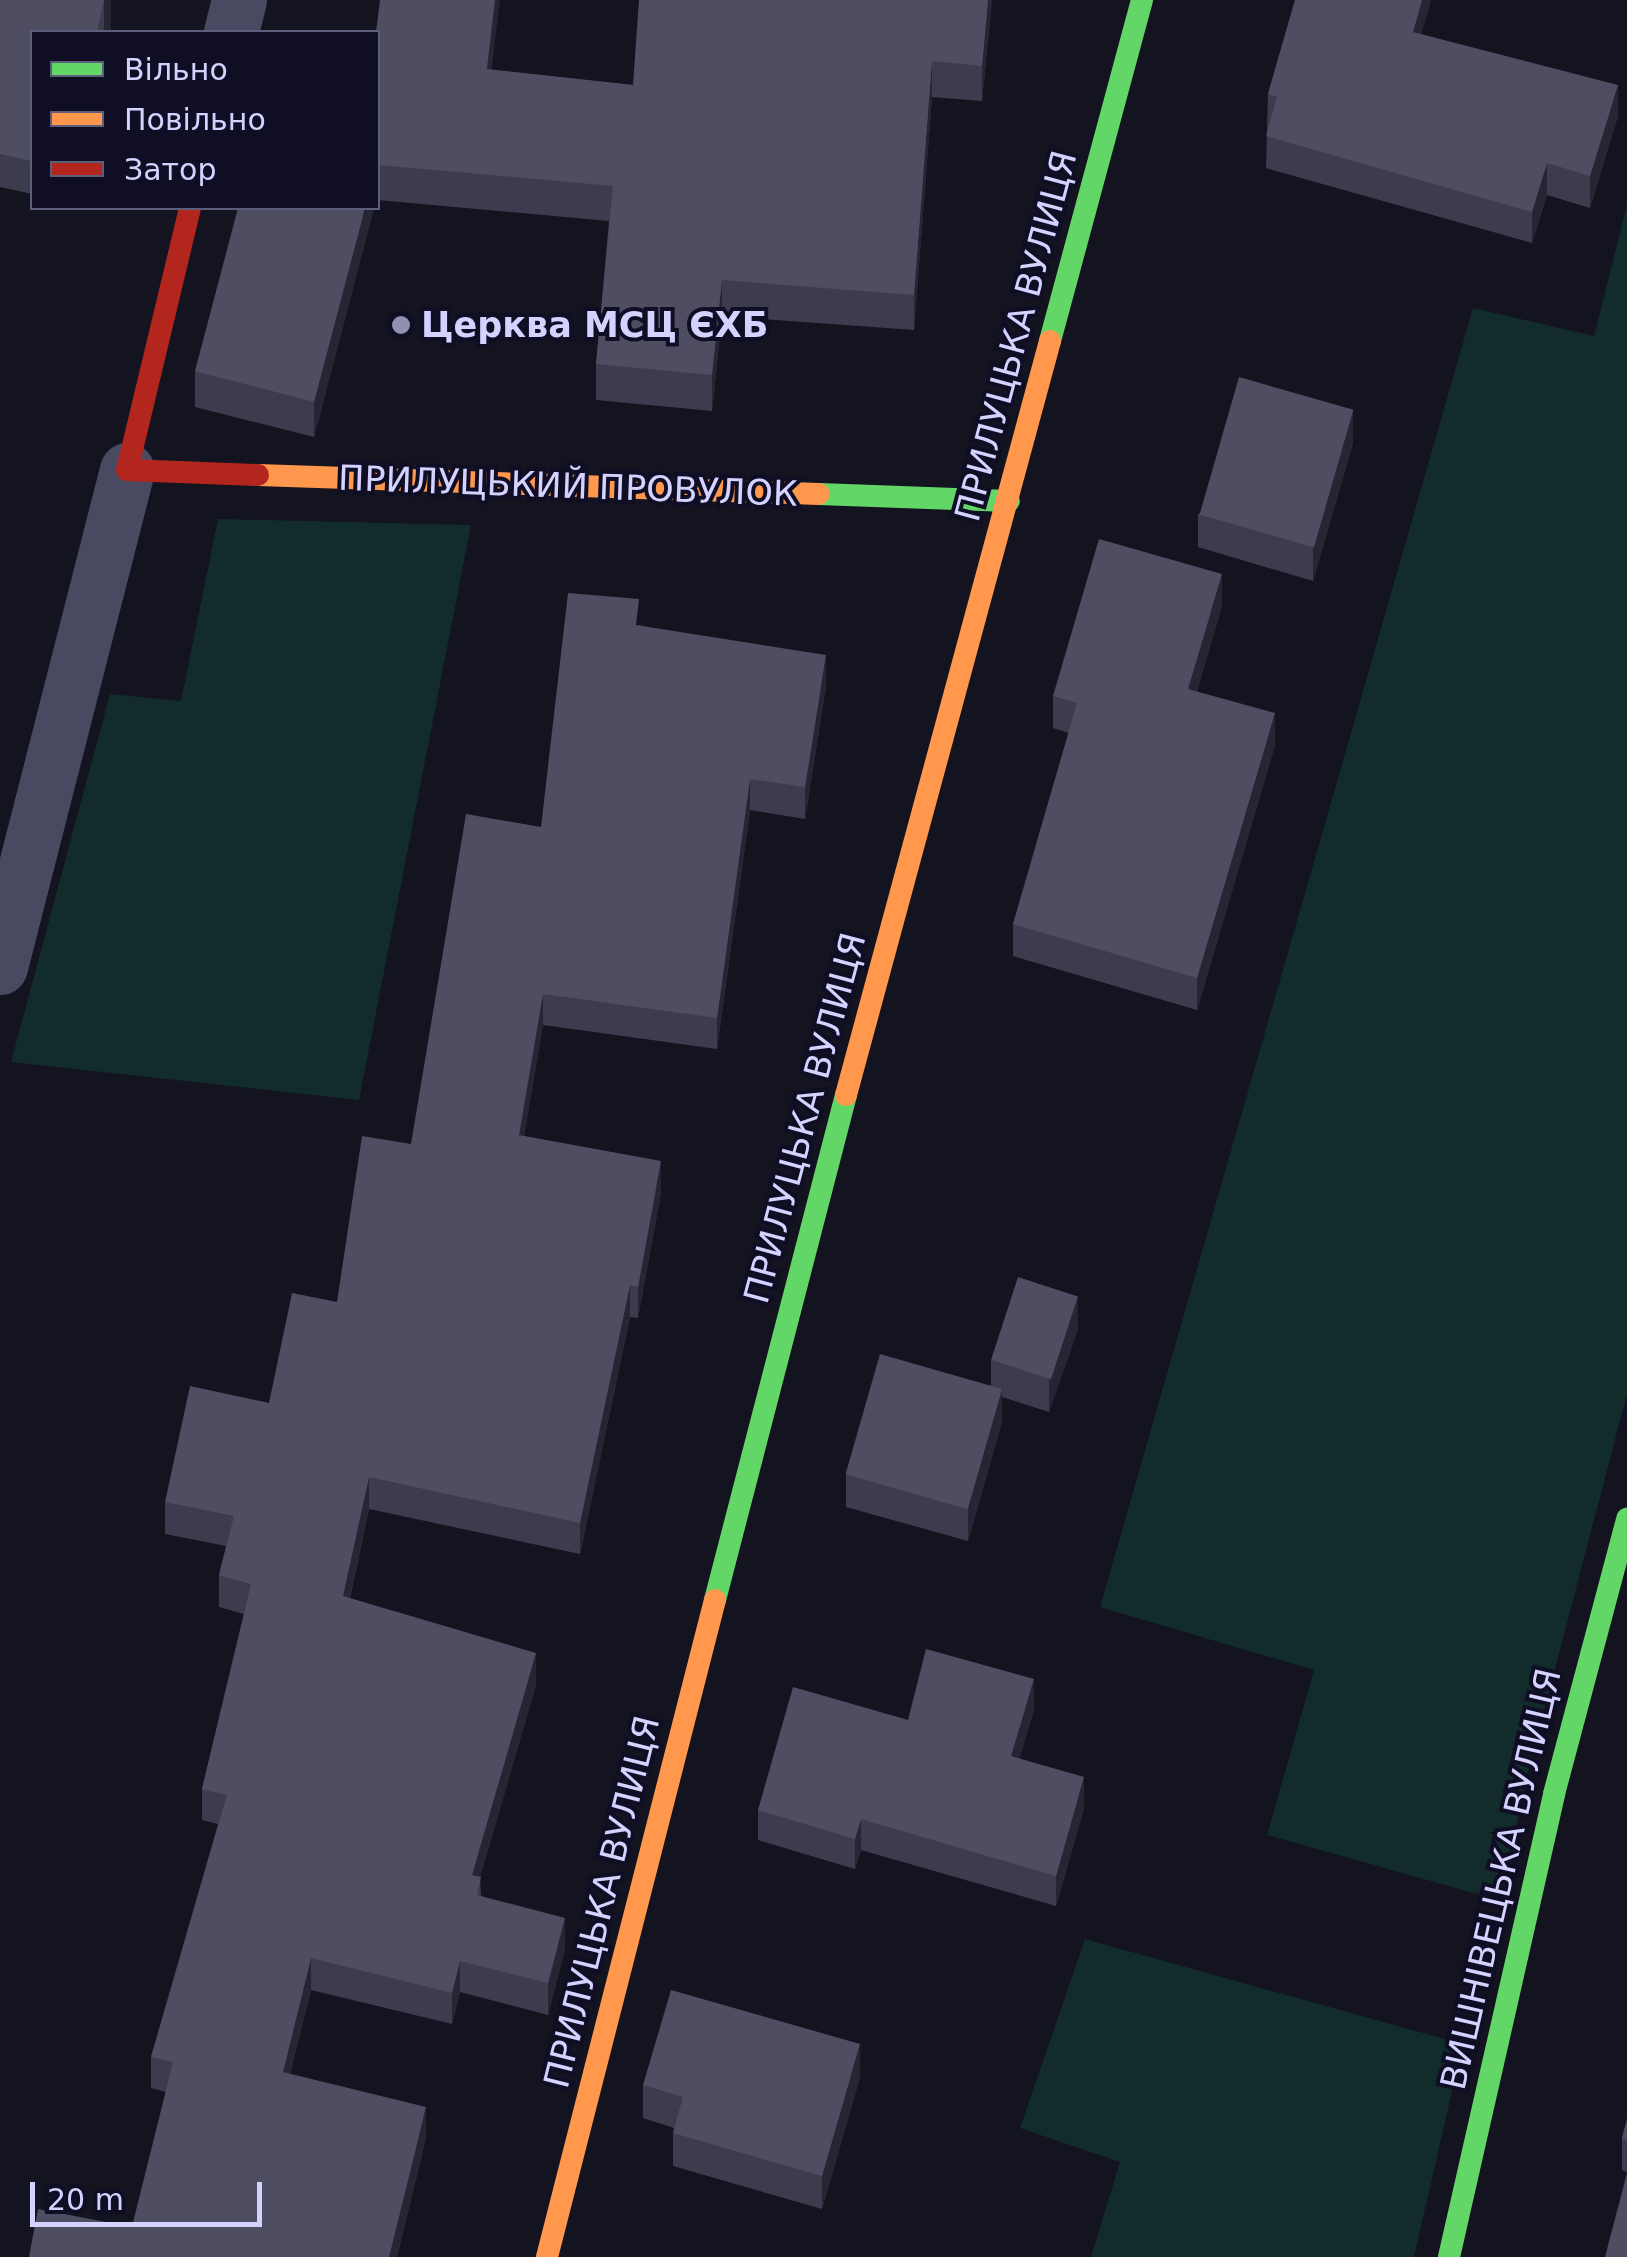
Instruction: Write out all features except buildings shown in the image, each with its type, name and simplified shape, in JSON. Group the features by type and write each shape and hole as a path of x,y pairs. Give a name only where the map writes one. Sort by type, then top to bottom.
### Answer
{"street":[{"path":"232,30 239,0"},
{"name":"ПРИЛУЦЬКА ВУЛИЦЯ","path":"547,2257 820,1191 1142,0"},
{"path":"0,967 190,210"},
{"name":"ПРИЛУЦЬКИЙ ПРОВУЛОК","path":"127,470 1009,502"},
{"name":"ВИШНІВЕЦЬКА ВУЛИЦЯ","path":"1449,2257 1554,1794 1627,1518"}],"green space":[{"path":"1627,204 1627,1394 1524,1787 1502,1901 1267,1835 1314,1670 1100,1607 1473,308 1594,336"},
{"path":"218,519 471,525 359,1100 11,1062 110,694 181,701"},
{"path":"1085,1939 1463,2044 1414,2257 1091,2257 1120,2162 1020,2128"}],"traffic: fast":[{"path":"1050,341 1142,0"},
{"path":"819,494 1009,501"},
{"path":"715,1600 846,1095"},
{"path":"1449,2257 1554,1794 1627,1519"}],"traffic: slow":[{"path":"846,1095 1050,341"},
{"path":"258,475 819,494"},
{"path":"547,2257 715,1600"}],"traffic: jam":[{"path":"190,210 127,470 258,475"}],"place":[{"name":"Церква МСЦ ЄХБ","path":"401,325"}]}
